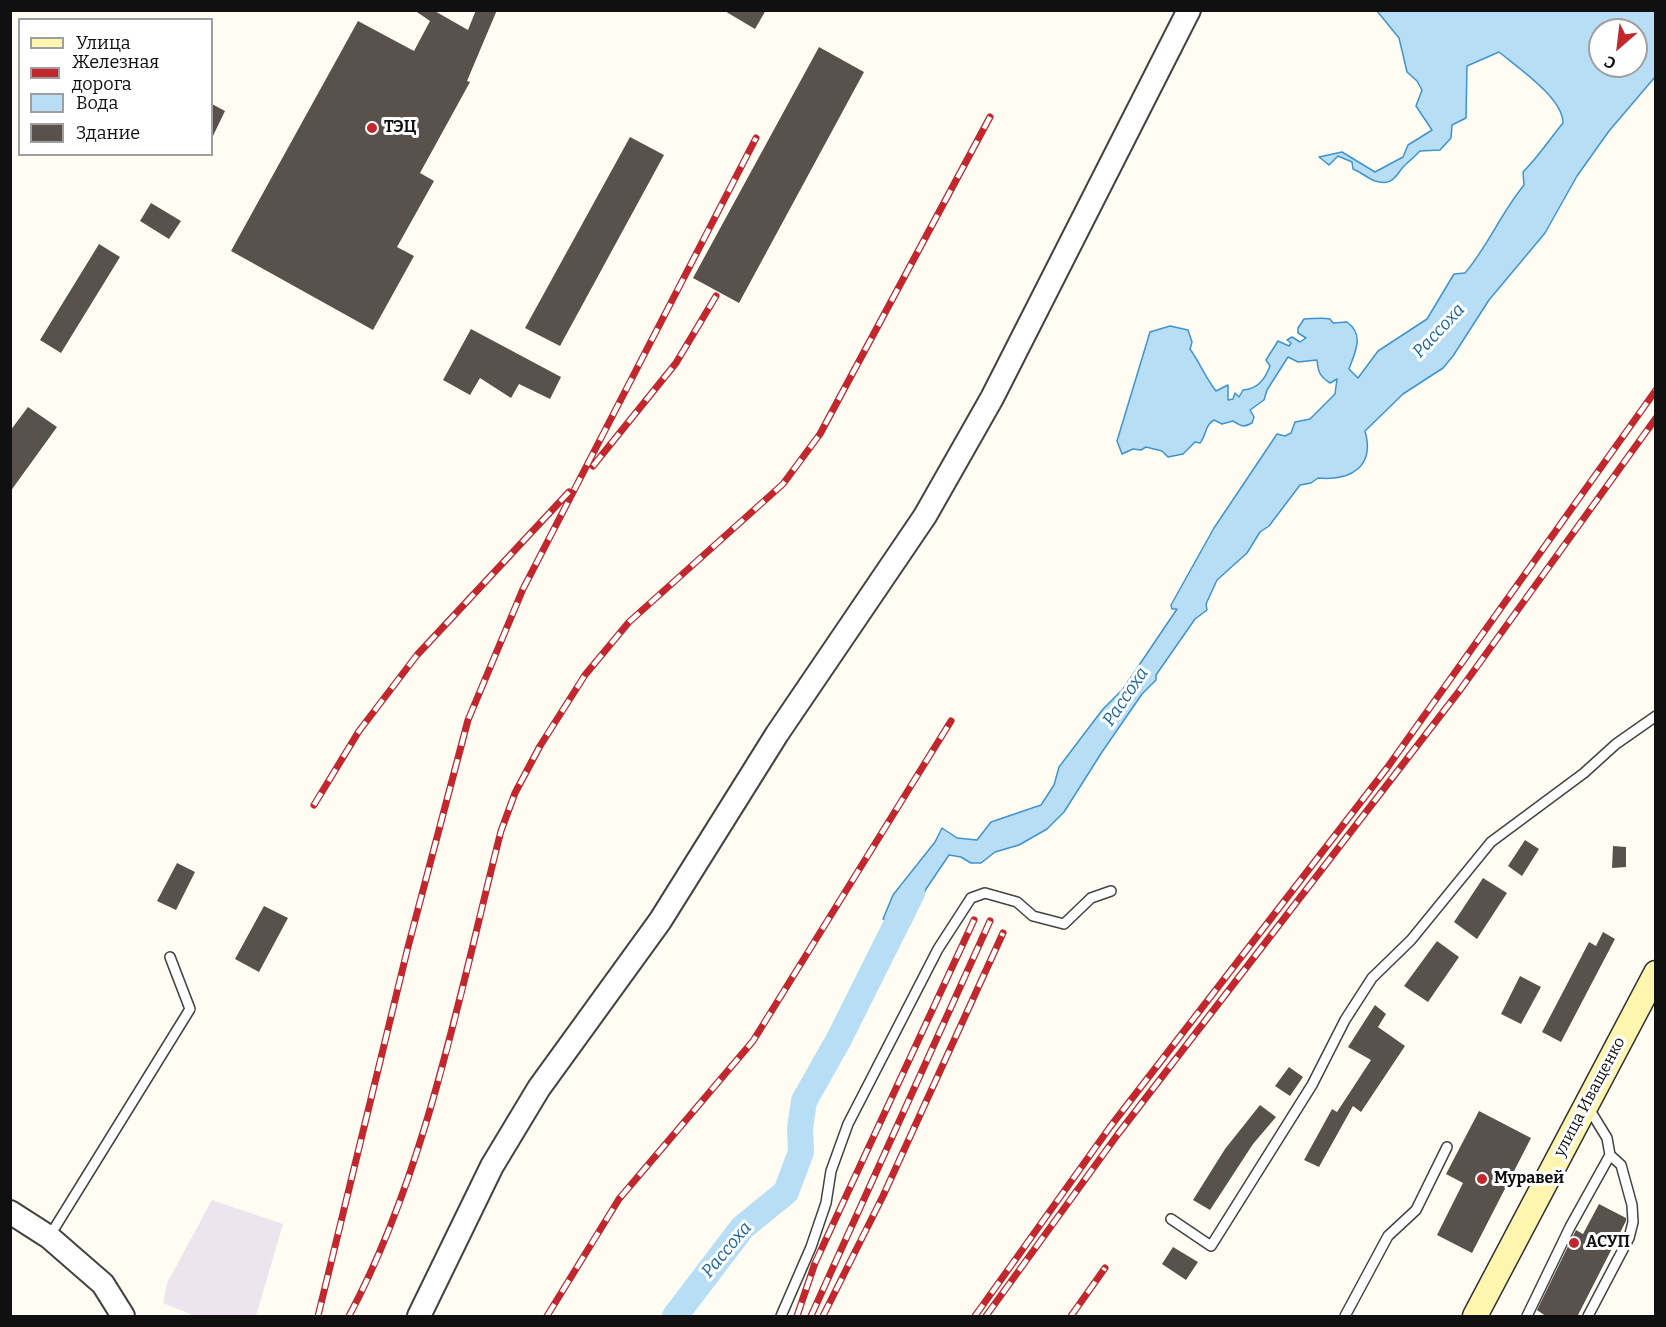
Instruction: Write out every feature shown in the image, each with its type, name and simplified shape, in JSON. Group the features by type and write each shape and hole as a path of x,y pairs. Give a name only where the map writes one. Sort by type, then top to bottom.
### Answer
{"main road":[{"name":"улица Иващенко","path":"1475,1317 1656,973"}],"street":[{"path":"419,1317 492,1166 539,1088 660,921 777,734 925,516 992,398 1189,10"},
{"path":"10,1212 49,1236 103,1284 123,1317"}],"lane":[{"path":"1171,1219 1211,1246 1312,1084 1345,1020 1372,978 1411,940 1491,842 1584,773 1625,737 1656,716"},
{"path":"781,1317 812,1247 826,1203 831,1171 848,1124 938,949 971,898 985,893 1017,902 1033,916 1064,924 1091,898 1111,891"},
{"path":"49,1236 190,1009 170,957"},
{"path":"1587,1105 1607,1138 1610,1155 1621,1165 1632,1205 1633,1222 1629,1238 1588,1317"},
{"path":"1345,1317 1388,1236 1416,1210 1447,1147"},
{"path":"1527,1317 1560,1247 1610,1155"}],"shaded area":[{"path":"212,1200 283,1224 256,1316 195,1316 163,1303 167,1283"}],"water":[{"path":"1377,11 1655,11 1655,77 1609,131 1577,176 1545,233 1489,300 1453,356 1443,368 1403,394 1365,431 1367,454 1358,469 1341,477 1318,478 1311,483 1300,485 1269,526 1260,532 1247,553 1217,580 1206,604 1207,610 1195,619 1156,675 1156,680 1142,694 1102,752 1064,812 1047,829 1019,845 995,852 981,863 971,863 961,857 949,855 926,889 909,926 883,919 893,895 935,842 942,828 957,838 977,840 991,822 1041,805 1054,785 1059,767 1103,709 1123,689 1177,609 1172,609 1171,605 1214,528 1277,434 1285,436 1291,433 1295,422 1310,419 1335,394 1337,379 1330,383 1323,378 1317,360 1298,362 1288,357 1267,390 1264,400 1250,410 1254,417 1252,423 1242,426 1233,421 1222,424 1214,420 1200,443 1195,442 1183,454 1168,457 1162,451 1146,447 1122,454 1117,441 1150,332 1170,326 1188,330 1192,342 1190,349 1216,391 1228,385 1228,400 1233,399 1235,393 1239,397 1243,390 1253,388 1263,379 1270,366 1266,360 1278,341 1289,346 1291,343 1287,340 1292,337 1300,342 1306,338 1298,333 1298,328 1304,319 1323,318 1330,319 1333,323 1347,322 1356,332 1357,338 1356,350 1349,369 1358,378 1378,351 1427,319 1454,274 1465,273 1524,185 1523,172 1563,123 1556,103 1527,74 1499,52 1467,66 1466,118 1452,125 1451,138 1440,150 1420,151 1391,181 1375,181 1353,169 1352,162 1338,156 1329,165 1319,157 1342,152 1375,172 1403,157 1408,145 1432,130 1416,106 1422,90 1417,81 1407,72 1399,38"}],"building":[{"path":"414,10 433,10 468,30 476,10 497,10 467,81 470,82 420,173 434,181 397,247 414,256 373,330 231,251 358,21 414,51 430,21"},
{"path":"723,10 766,10 755,29"},
{"path":"819,47 864,72 739,303 693,278"},
{"path":"213,105 225,111 213,136"},
{"path":"630,137 664,155 560,346 525,328"},
{"path":"151,203 181,221 169,239 140,221"},
{"path":"99,244 120,257 61,353 40,340"},
{"path":"471,329 561,377 550,399 519,384 511,398 480,378 470,395 443,380"},
{"path":"28,407 57,427 10,492 10,431"},
{"path":"1525,840 1539,849 1522,876 1508,866"},
{"path":"1613,846 1626,847 1626,867 1612,868"},
{"path":"177,863 195,872 176,910 157,901"},
{"path":"1483,878 1507,893 1477,939 1454,922"},
{"path":"264,906 288,918 259,972 235,959"},
{"path":"1603,932 1615,939 1561,1042 1542,1032 1589,942 1596,946"},
{"path":"1437,941 1459,957 1428,1002 1404,986"},
{"path":"1520,976 1541,987 1521,1024 1501,1014"},
{"path":"1375,1005 1386,1014 1378,1027 1405,1046 1361,1112 1353,1106 1319,1167 1304,1160 1332,1109 1337,1112 1371,1060 1348,1047"},
{"path":"1289,1067 1303,1077 1290,1096 1275,1086"},
{"path":"1260,1105 1276,1117 1253,1144 1210,1210 1193,1200 1225,1149"},
{"name":"Муравей","path":"1479,1111 1531,1138 1472,1253 1437,1235 1463,1183 1446,1174"},
{"path":"1599,1204 1626,1218 1626,1221 1577,1317 1547,1317 1537,1310 1576,1230 1583,1234"},
{"path":"1173,1247 1198,1262 1186,1280 1162,1264"}],"waterway":[{"name":"Рассоха","path":"675,1316 742,1228 786,1192 801,1152 800,1128 804,1101 839,1039 912,893"}],"railway":[{"path":"349,1316 376,1260 421,1141 439,1079 501,831 515,793 540,746 585,675 629,622 783,484 820,434 990,117"},
{"path":"318,1316 408,947 468,720 523,589 756,138"},
{"path":"593,466 676,363 716,296"},
{"path":"975,1316 1110,1127 1387,768 1656,390"},
{"path":"986,1316 1118,1134 1460,690 1656,418"},
{"path":"314,805 359,731 417,655 569,492"},
{"path":"547,1316 619,1199 753,1041 951,721"},
{"path":"797,1316 815,1263 974,920"},
{"path":"811,1316 990,921"},
{"path":"823,1316 883,1196 1003,933"},
{"path":"1071,1316 1105,1268"}],"place":[{"name":"ТЭЦ","path":"372,128"},
{"name":"Муравей","path":"1482,1179"},
{"name":"АСУП","path":"1574,1243"}]}
